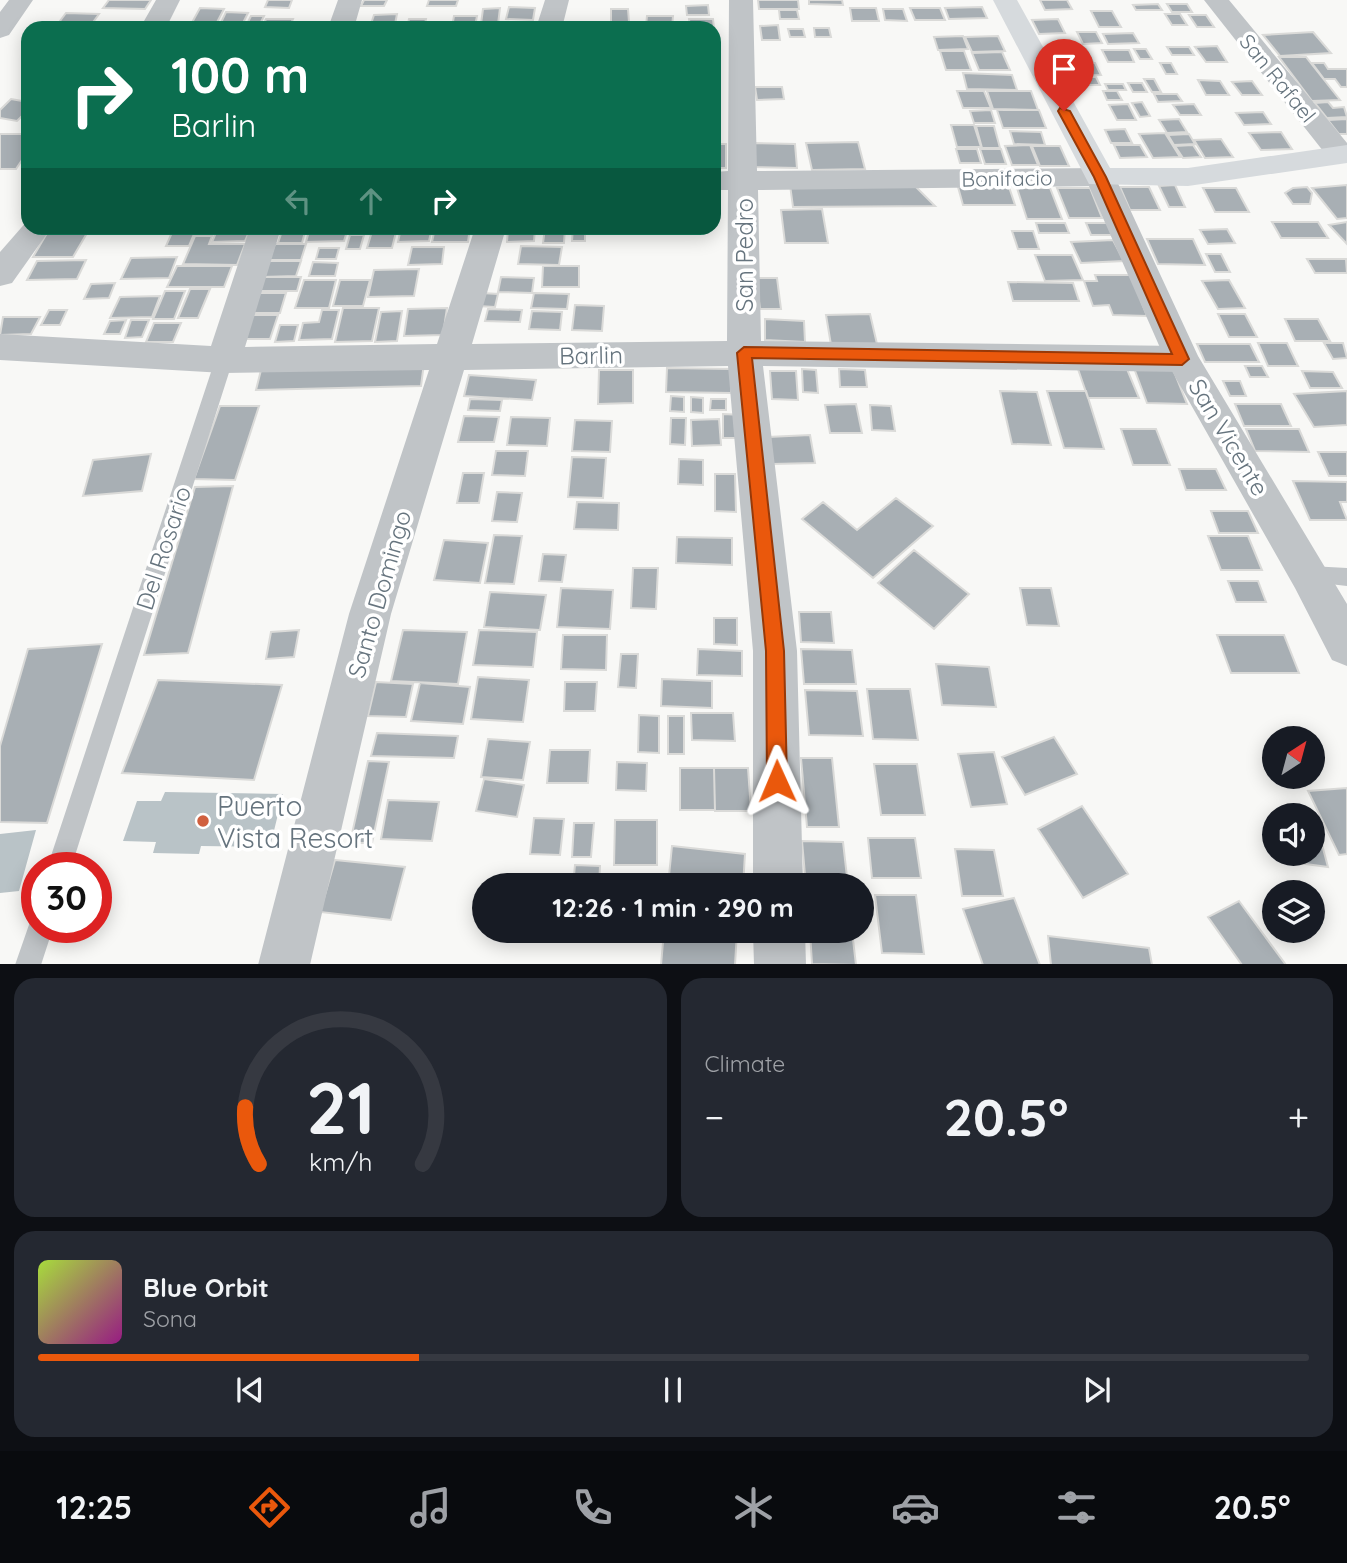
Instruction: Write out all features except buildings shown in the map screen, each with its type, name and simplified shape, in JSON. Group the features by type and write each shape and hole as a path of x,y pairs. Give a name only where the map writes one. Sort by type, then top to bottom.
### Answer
{"main road":[{"name":"San Vicente","path":"1005,0 1100,177"},
{"name":"Bonifacio","path":"1100,177 1188,177 1344,155"}],"street":[{"path":"0,30 21,0"},
{"path":"157,21 168,0"},
{"path":"343,21 350,0"},
{"path":"551,21 557,0"},
{"name":"San Pedro","path":"741,0 729,181 775,651 779,873"},
{"name":"San Rafael","path":"1216,0 1344,155"},
{"path":"0,30 21,32"},
{"name":"Bonifacio","path":"729,181 1100,177"},
{"name":"San Vicente","path":"1100,177 1182,359 1310,575 1347,646"},
{"path":"0,275 30,235"},
{"name":"Del Rosario","path":"224,360 264,235"},
{"name":"Santo Domingo","path":"284,964 370,614 489,235"},
{"name":"Barlin","path":"0,347 224,360 744,353 1182,359"},
{"path":"779,943 780,964"}],"lane":[{"name":"Del Rosario","path":"64,852 224,360"},
{"path":"1310,575 1347,577"},
{"path":"28,964 35,943"}],"shaded area":[{"name":"Puerto Vista Resort","path":"165,792 283,794 270,847 201,846 199,854 153,853 156,842 123,841 137,801 161,801"},
{"path":"36,830 30,852 21,852 19,891 0,893 0,834"}],"place":[{"name":"Puerto Vista Resort","path":"203,821"}],"route":[{"path":"777,781 775,651 744,353 1182,359 1100,177 1064,111"}]}
